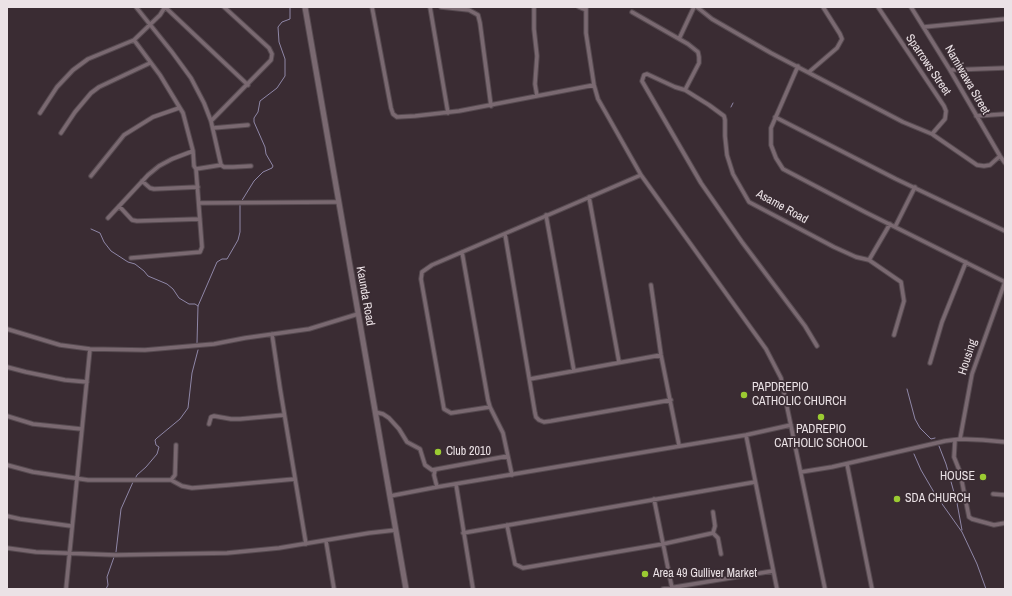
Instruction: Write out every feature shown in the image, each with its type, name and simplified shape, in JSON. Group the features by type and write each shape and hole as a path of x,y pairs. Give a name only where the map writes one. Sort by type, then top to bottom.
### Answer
{"main road":[{"name":"Kaunda Road","path":"305,7 406,589"}],"street":[{"path":"136,7 191,78 204,103 211,121 221,166"},
{"path":"40,113 57,88 73,70 88,59 134,40 160,15 165,7 248,85"},
{"path":"211,121 271,60 272,54 269,48 224,7"},
{"path":"372,7 393,114 397,117 448,113 491,106 594,85"},
{"path":"430,7 448,113"},
{"path":"441,7 468,10 478,15 491,106"},
{"path":"534,7 534,29 537,56 535,84 537,96"},
{"path":"579,7 586,9 586,33 594,85 602,106 641,175 769,353 781,378 825,589"},
{"path":"679,39 695,7 770,52 903,122 932,134 977,165 984,166 1002,157"},
{"path":"809,72 838,48 842,39 822,7"},
{"name":"Sparrows Street","path":"878,7 944,106 946,111 945,119 932,134"},
{"name":"Namiwawa Street","path":"911,7 1005,163"},
{"path":"632,12 692,46 698,52 699,62 685,90"},
{"path":"924,27 1005,19"},
{"path":"131,258 200,252 202,247 196,169 194,166 193,151 183,114 160,75 134,40"},
{"path":"61,133 75,112 91,93 99,87 150,63"},
{"path":"798,66 771,128 771,145 776,158 783,169 1005,282"},
{"path":"950,70 1005,68"},
{"name":"Asame Road","path":"817,346 805,326 742,242 701,183 642,81 644,75 650,75 674,87 685,90 724,116 725,145 730,164 739,186 749,202 834,247 856,257 869,260 902,282 904,301 894,335"},
{"path":"92,176 124,135 153,117 179,108"},
{"path":"976,116 1005,114"},
{"path":"775,118 896,179 1005,231"},
{"path":"213,128 248,125"},
{"path":"108,218 142,181 159,166 193,151"},
{"path":"196,169 221,166 233,168 251,166"},
{"path":"490,407 451,413 444,409 421,274 432,264 641,175"},
{"path":"142,181 150,188 154,189 198,187"},
{"path":"895,226 915,187"},
{"path":"589,197 619,362"},
{"path":"199,203 339,202"},
{"path":"119,206 132,220 137,221 200,219"},
{"path":"546,215 574,371"},
{"path":"869,260 890,224"},
{"path":"505,234 536,417 544,422 670,400"},
{"path":"462,252 490,407 503,433 512,475"},
{"path":"930,363 942,322 966,262"},
{"name":"Housing","path":"960,440 972,374 1005,282"},
{"path":"651,285 661,355 678,445"},
{"path":"7,329 53,344 90,350 145,350 214,344 310,328 358,314"},
{"path":"272,334 306,544"},
{"path":"66,589 71,526 90,350"},
{"path":"530,379 661,355"},
{"path":"7,367 65,380 87,382"},
{"path":"375,412 389,418 399,428 407,442 420,449 425,465 427,468 432,470 508,456"},
{"path":"209,424 211,417 214,416 240,419 284,415"},
{"path":"7,416 33,424 81,430"},
{"path":"390,496 678,445 746,435 792,425"},
{"path":"746,435 777,589"},
{"path":"801,472 847,464 930,444 955,440 1005,442"},
{"path":"955,440 954,457 960,472 969,517 994,525 1005,523"},
{"path":"171,480 175,475 176,445"},
{"path":"847,464 872,589"},
{"path":"7,465 34,472 88,480 171,480 182,486 192,488 295,479"},
{"path":"436,470 434,475 437,487"},
{"path":"463,533 755,482"},
{"path":"456,484 473,589"},
{"path":"993,494 1005,495"},
{"path":"654,499 672,588"},
{"path":"713,512 715,526 713,533"},
{"path":"7,516 71,526"},
{"path":"507,525 515,564 524,568 663,544 713,533"},
{"path":"7,548 36,552 116,555 220,553 266,550 368,533 396,530"},
{"path":"713,533 718,538 721,554"},
{"path":"326,541 334,589"},
{"path":"663,589 773,571"}],"waterway":[{"path":"241,202 254,181 263,172 272,168 273,166 266,154 265,147 254,122 254,118 258,112 260,101 277,88 285,76 285,59 279,42 278,27 282,22 290,19 290,7"},
{"path":"731,107 733,103"},
{"path":"197,343 198,306 217,262 222,259 227,259 238,240 240,232 240,205"},
{"path":"91,229 100,233 104,242 111,251 128,262 135,264 148,276 167,284 173,289 179,298 189,304 195,304 198,306"},
{"path":"135,479 157,454 159,447 156,445 155,440 180,419 188,408 192,373 198,350"},
{"path":"907,389 915,419 920,428 931,439 935,438"},
{"path":"939,446 946,464 957,503 962,530"},
{"path":"914,454 921,470 935,494 962,532 977,564 986,589"},
{"path":"116,552 121,509 133,482"},
{"path":"106,589 108,585 107,577 114,557"}],"place":[{"name":"PAPDREPIO CATHOLIC CHURCH","path":"744,395"},
{"name":"PADREPIO CATHOLIC SCHOOL","path":"821,417"},
{"name":"Club 2010","path":"438,452"},
{"name":"HOUSE","path":"983,477"},
{"name":"SDA CHURCH","path":"897,499"},
{"name":"Area 49 Gulliver Market","path":"645,574"}]}
